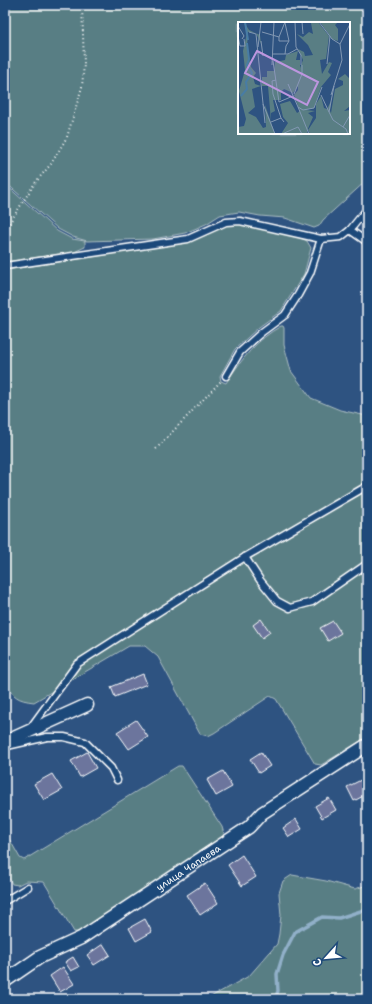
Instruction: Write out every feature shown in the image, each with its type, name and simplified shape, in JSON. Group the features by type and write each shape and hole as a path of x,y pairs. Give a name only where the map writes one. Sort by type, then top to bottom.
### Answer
{"street":[{"path":"5,742 86,705"},
{"name":"улица Чапаева","path":"5,981 40,957 81,938 249,827 262,813 367,745"}],"lane":[{"path":"5,266 188,238 226,222 240,221 321,240 341,237 350,230 367,209"},
{"path":"350,230 367,242"},
{"path":"226,376 240,352 262,332 285,315 310,273 321,240"},
{"path":"28,732 77,664 245,557 367,486"},
{"path":"245,557 260,580 277,601 290,608 312,602 367,564"},
{"path":"5,747 47,737 64,737 85,742 111,768 117,780"},
{"path":"5,901 28,887"}],"path":[{"path":"5,230 35,183 51,164 67,137 82,87 84,64 82,5"},
{"path":"156,449 226,376"}],"green space":[{"path":"5,5 367,5 367,180 323,220 319,226 314,228 285,218 260,216 239,212 220,215 206,224 185,233 153,239 87,241 73,237 58,229 5,182"},
{"path":"5,184 57,231 72,239 85,241 85,247 74,252 5,262"},
{"path":"226,224 257,226 289,234 307,241 311,248 304,274 281,311 259,327 235,349 220,376 221,381 226,383 244,358 264,337 283,326 284,345 291,371 311,398 340,410 367,416 367,737 321,765 315,764 276,699 270,696 214,733 208,736 200,734 158,657 145,646 129,646 34,702 16,697 5,683 5,270 190,242"},
{"path":"178,766 182,766 222,827 224,834 221,838 79,932 74,932 44,882 26,881 18,885 12,884 5,871 5,834 20,858 24,860"},
{"path":"292,875 326,881 355,889 367,885 367,999 207,999 249,976 277,944 281,915 279,893 283,881"}],"building":[{"path":"261,619 270,632 262,638 253,625"},
{"path":"333,621 341,633 328,641 320,628"},
{"path":"143,674 147,684 115,697 111,687"},
{"path":"136,720 148,737 129,749 117,732"},
{"path":"87,752 96,768 80,777 71,761"},
{"path":"261,752 270,766 259,773 250,759"},
{"path":"223,771 232,787 216,796 207,780"},
{"path":"52,774 62,790 44,800 34,784"},
{"path":"361,780 367,794 354,801 347,787"},
{"path":"329,798 336,810 322,818 315,806"},
{"path":"296,819 302,829 289,837 283,828"},
{"path":"242,855 256,877 242,886 228,865"},
{"path":"205,883 218,903 200,915 187,895"},
{"path":"145,919 152,932 136,941 129,928"},
{"path":"103,944 110,955 94,965 87,955"},
{"path":"73,957 79,967 71,971 65,962"},
{"path":"63,967 74,984 60,992 50,976"}],"waterway":[{"path":"275,999 278,991 277,974 283,955 295,932 322,917 339,918 367,909"}]}
